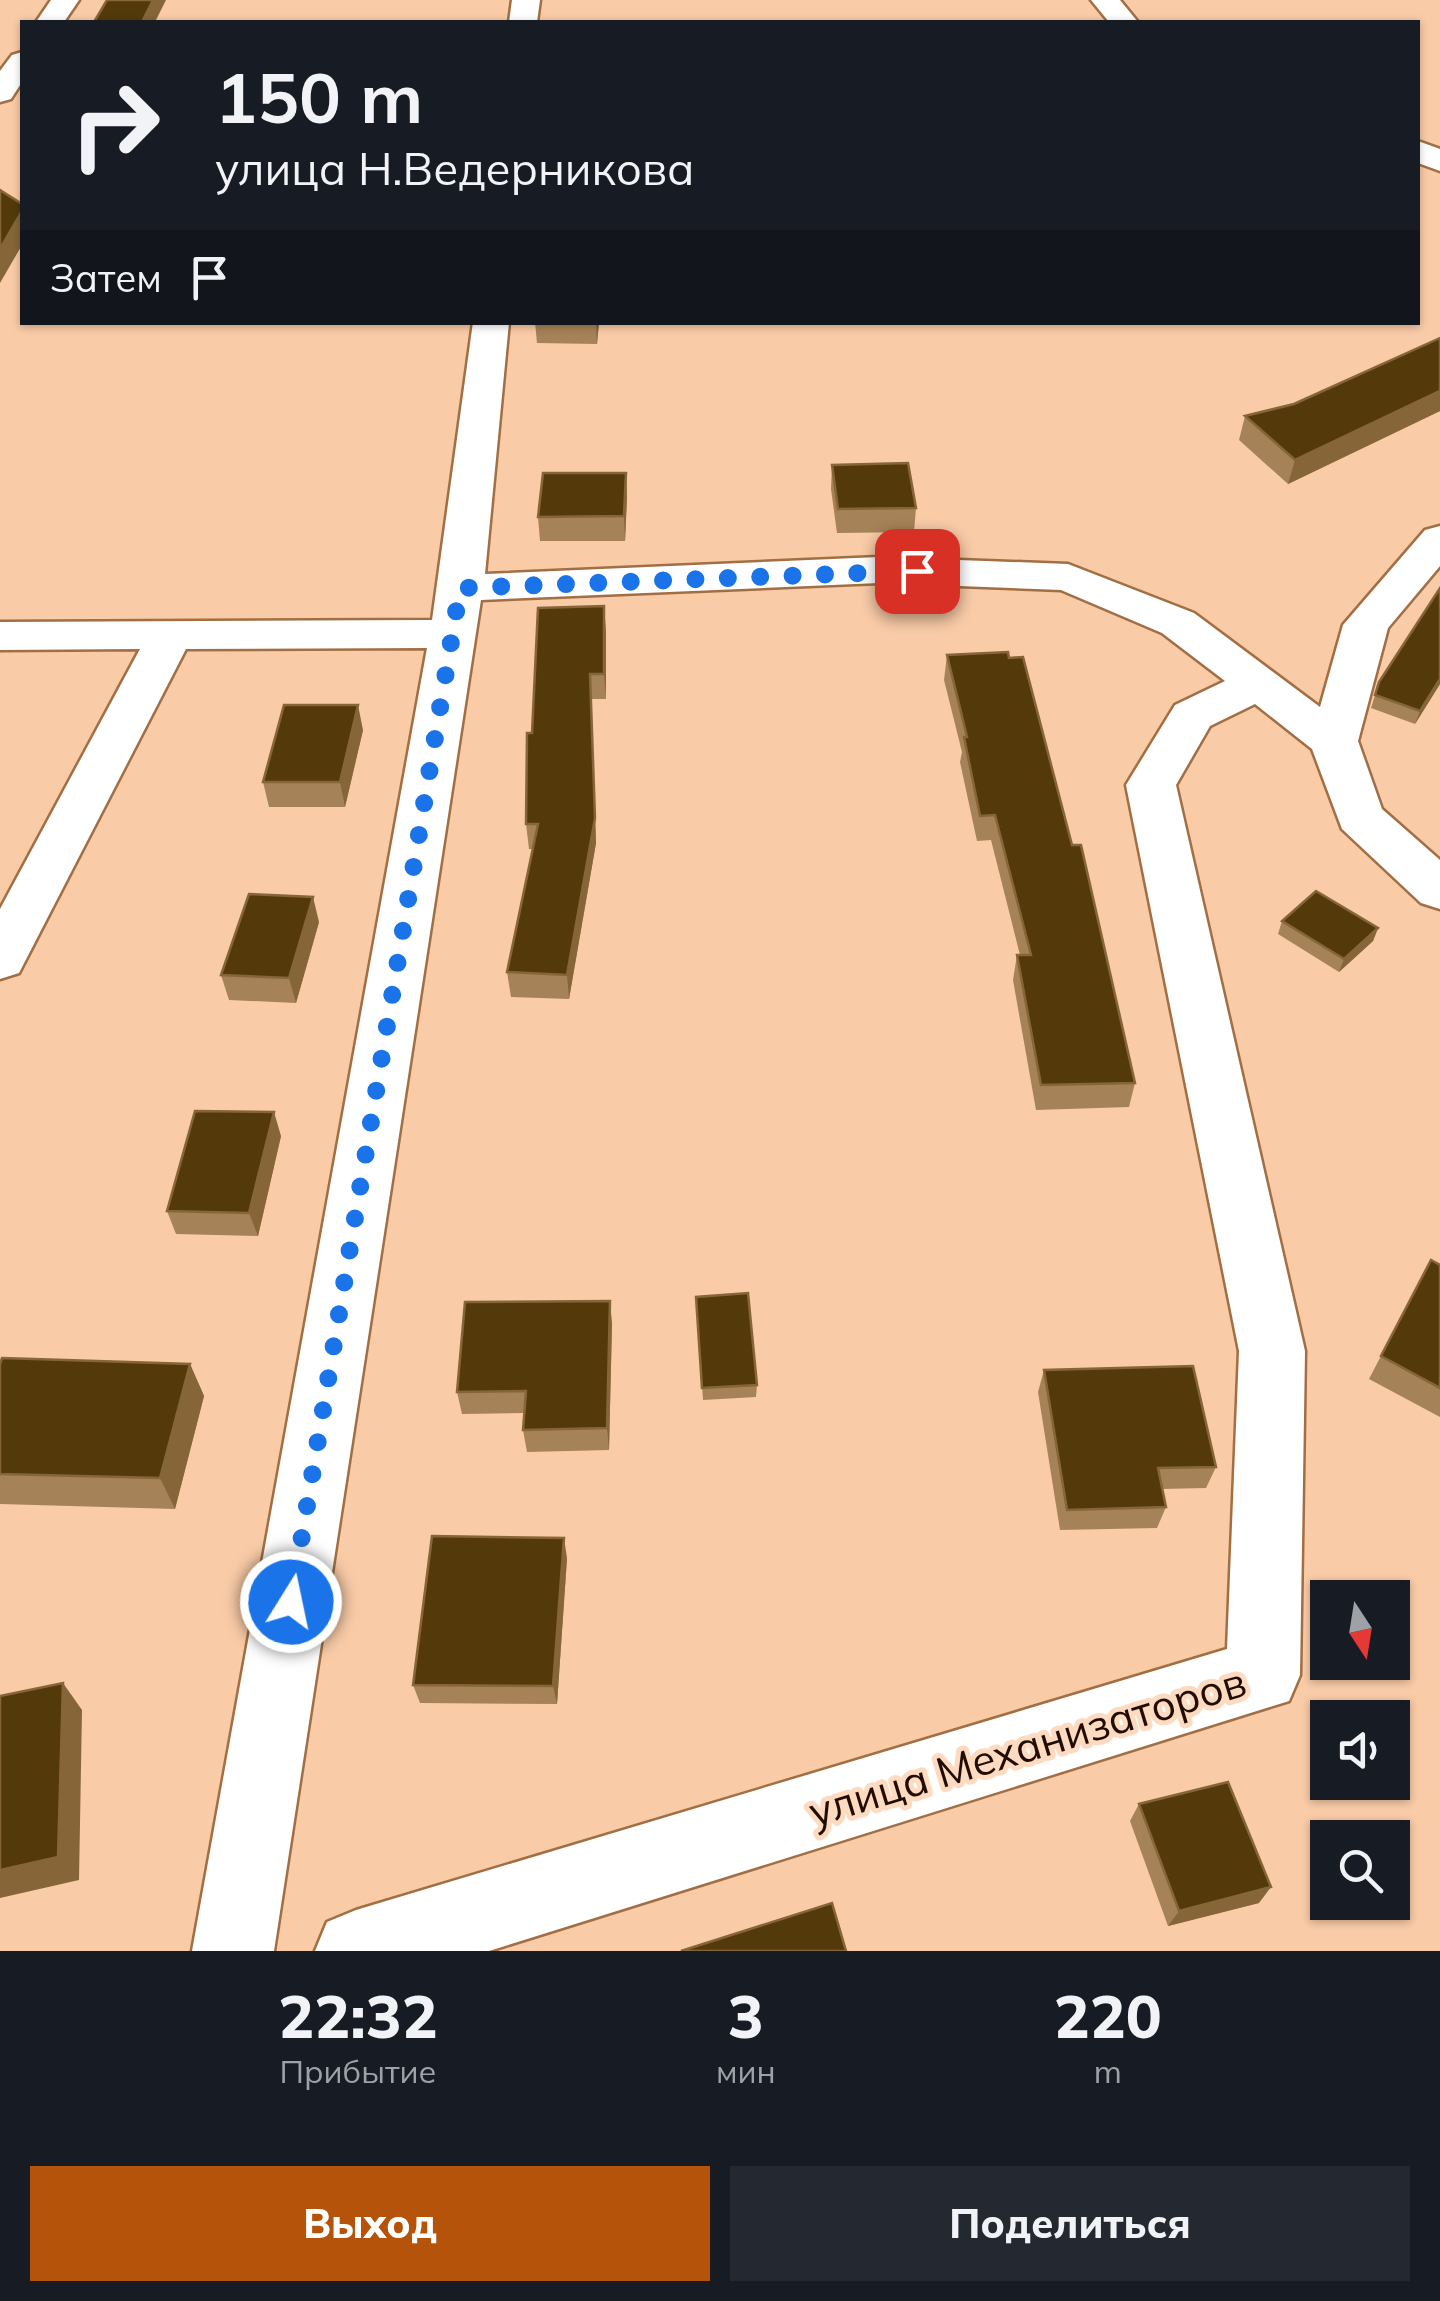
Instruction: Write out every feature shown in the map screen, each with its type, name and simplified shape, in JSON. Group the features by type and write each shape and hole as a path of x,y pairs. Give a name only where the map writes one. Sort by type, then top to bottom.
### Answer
{"street":[{"path":"1104,0 1122,20"},
{"path":"0,93 20,64"},
{"path":"233,1951 456,611 491,325"},
{"path":"1334,741 1366,625 1440,539"},
{"path":"0,636 170,635 879,570 1068,576 1178,623 1334,741 1360,817 1440,890"},
{"path":"0,959 170,635"},
{"name":"улица Механизаторов","path":"356,1951 1263,1675 1272,1351 1151,785 1192,716 1258,684"}],"building":[{"path":"107,0 153,0 143,20 95,20"},
{"path":"0,190 20,203 20,214 0,249"},
{"path":"1440,338 1440,391 1295,460 1245,416 1294,404"},
{"path":"908,463 916,508 838,509 832,465"},
{"path":"543,473 626,473 624,516 538,517"},
{"path":"1440,588 1440,679 1420,711 1375,695 1379,682"},
{"path":"604,606 604,674 590,674 595,818 567,975 507,972 538,824 526,824 527,733 532,733 538,608"},
{"path":"1008,652 1009,658 1023,657 1072,845 1081,845 1135,1083 1041,1085 1017,955 1031,955 995,815 980,816 967,737 947,655"},
{"path":"284,705 358,705 340,782 263,782"},
{"path":"1316,891 1378,928 1344,959 1282,921"},
{"path":"249,894 313,897 289,978 221,975"},
{"path":"195,1111 274,1112 249,1213 167,1211"},
{"path":"1431,1260 1440,1265 1440,1388 1381,1356"},
{"path":"748,1293 757,1385 702,1388 696,1297"},
{"path":"610,1301 607,1428 523,1430 526,1391 457,1392 465,1302"},
{"path":"2,1358 190,1364 160,1478 0,1474"},
{"path":"1193,1366 1216,1467 1158,1468 1166,1507 1067,1510 1044,1370"},
{"path":"432,1536 564,1538 553,1686 413,1685"},
{"path":"63,1683 58,1857 0,1870 0,1696"},
{"path":"1228,1782 1271,1887 1179,1911 1139,1804"},
{"path":"832,1903 846,1951 681,1951"}],"route":[{"path":"291,1602 460,588 917,571"}]}
